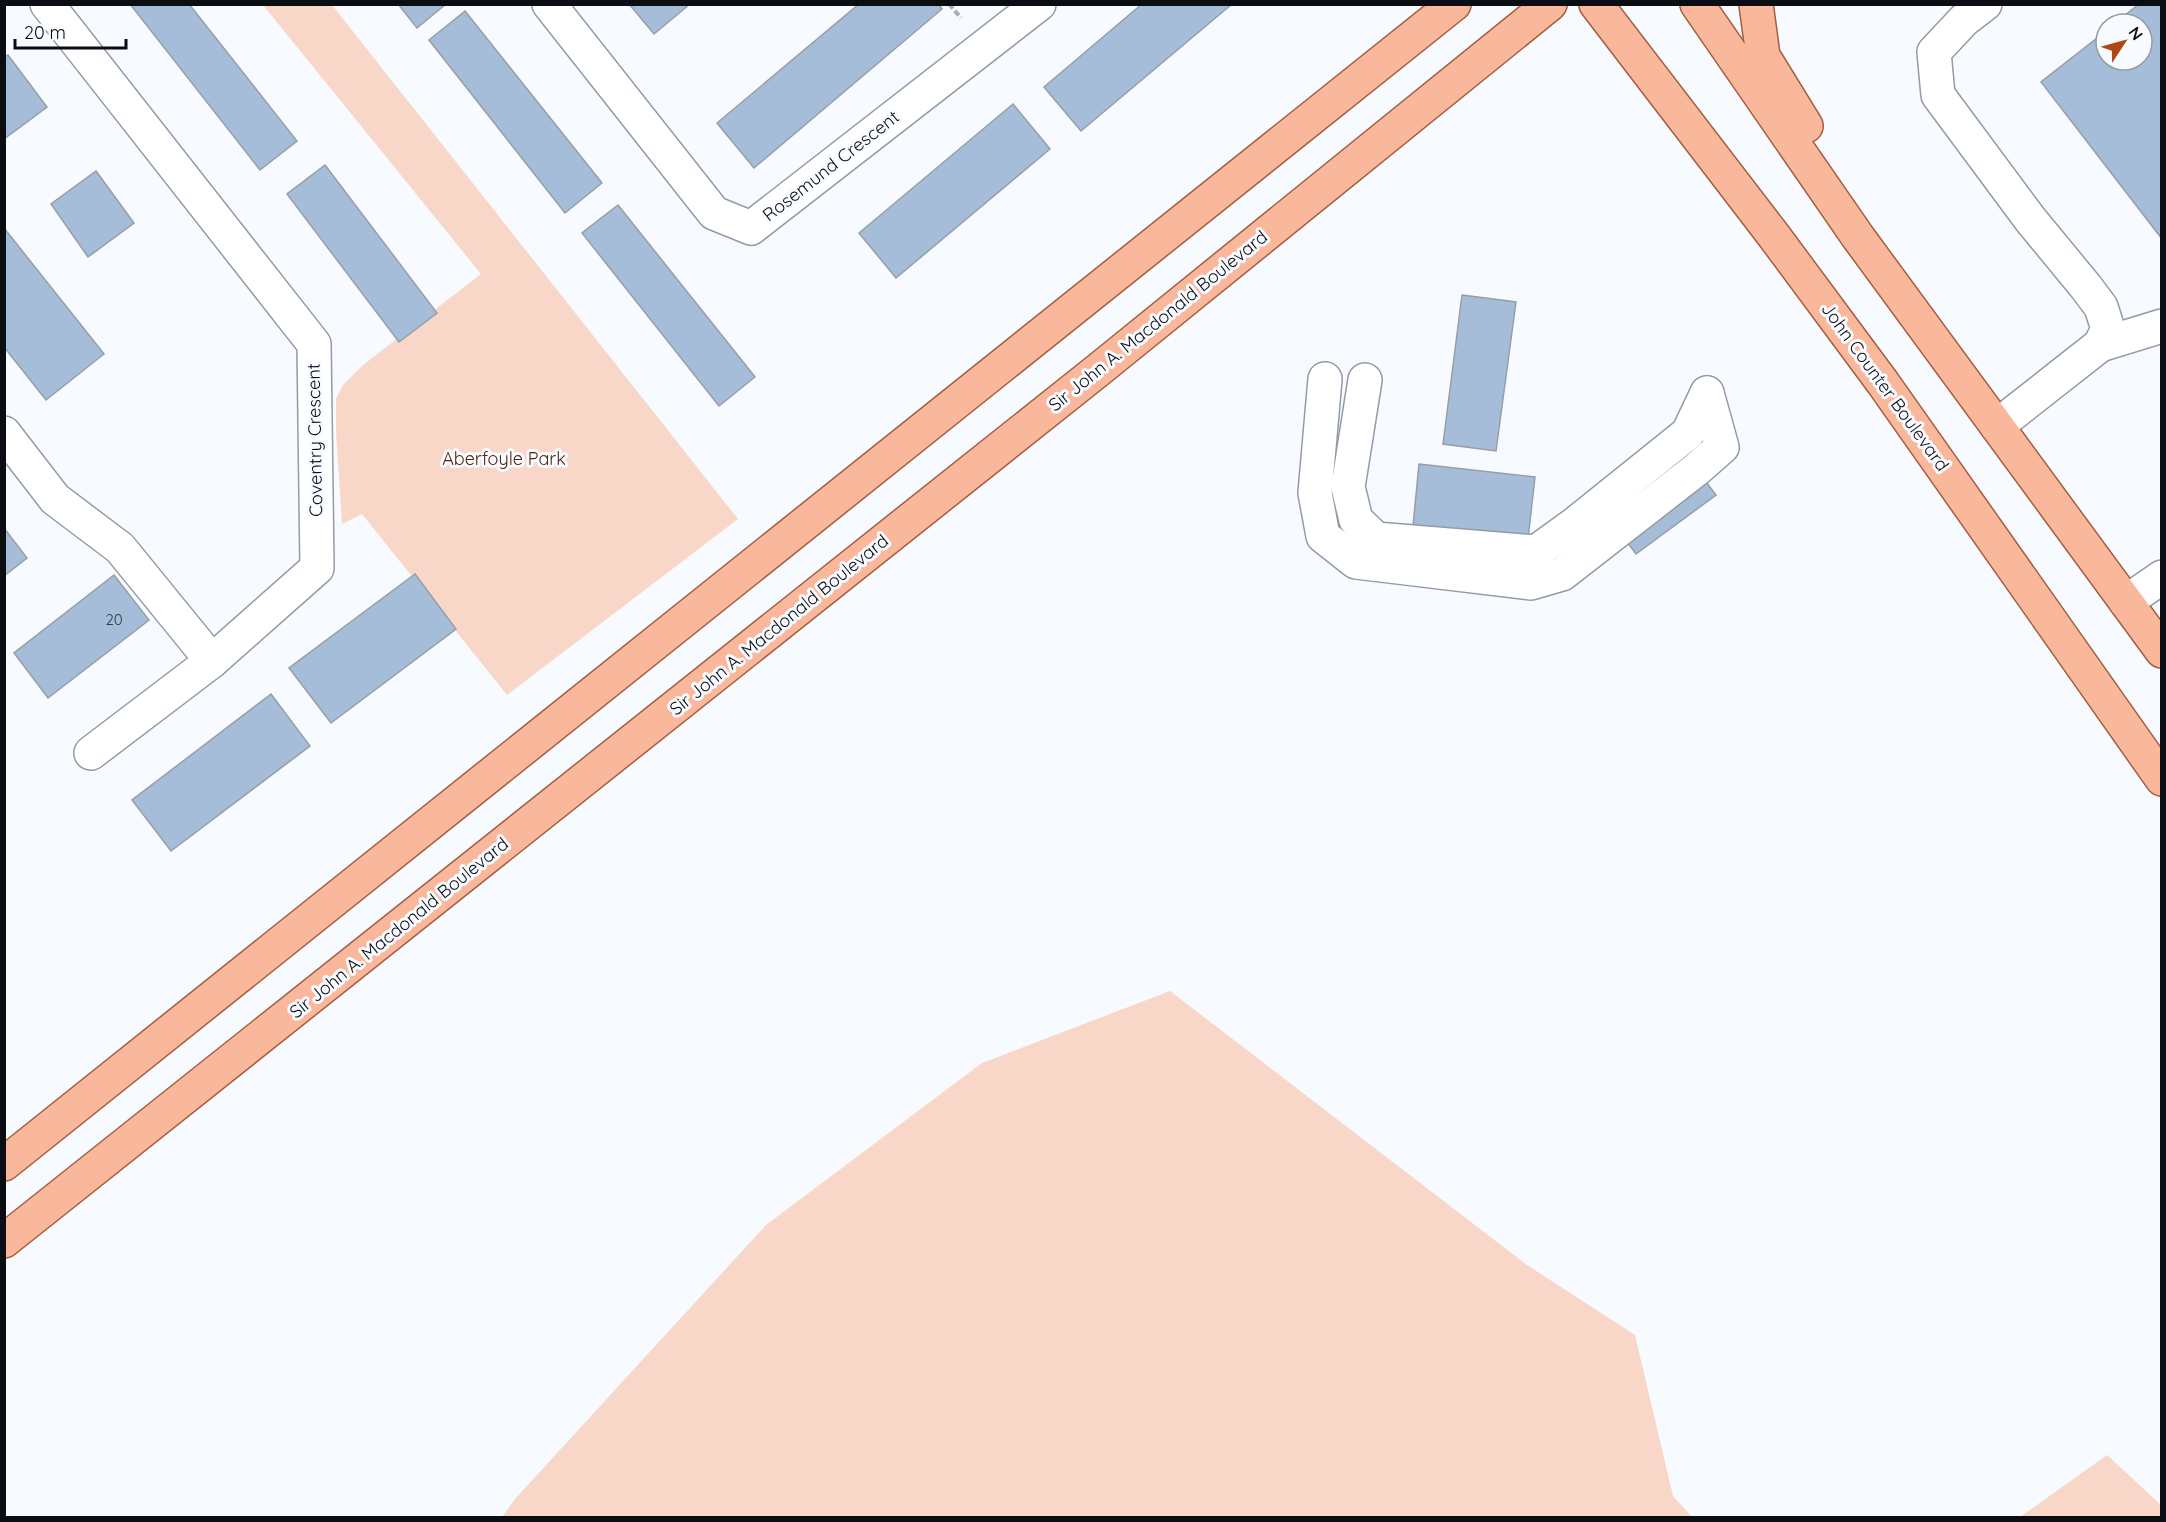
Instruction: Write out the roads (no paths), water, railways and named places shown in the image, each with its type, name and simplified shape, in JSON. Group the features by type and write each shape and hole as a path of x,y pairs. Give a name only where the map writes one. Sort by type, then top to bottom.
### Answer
{"main road":[{"path":"1391,54 1418,4"},
{"path":"4,1164 1454,4"},
{"name":"Sir John A. Macdonald Boulevard","path":"4,1241 1097,371 1550,4"},
{"name":"John Counter Boulevard","path":"1596,4 1774,236 1883,383 2162,779"},
{"path":"1697,4 1858,237 2162,651"},
{"path":"1756,4 1763,56 1805,124 1858,237"}],"street":[{"name":"Coventry Crescent","path":"47,4 314,344 317,568 212,662 91,753"},
{"name":"Rosemund Crescent","path":"549,4 714,213 751,228 1039,4"},
{"path":"1984,4 1964,20 1934,52 1938,95 2030,219 2101,307 2108,329 2100,345"},
{"path":"1997,426 2100,345 2162,327"},
{"path":"1325,379 1315,493 1323,536 1356,561 1531,583 1562,574 1722,447 1707,393 1688,433 1576,523 1536,552 1376,539 1356,520 1348,487 1365,380"},
{"path":"4,433 55,499 120,548 212,662"},
{"path":"2126,602 2162,578"}],"park label":[{"name":"Aberfoyle Park","path":"504,459"}]}
